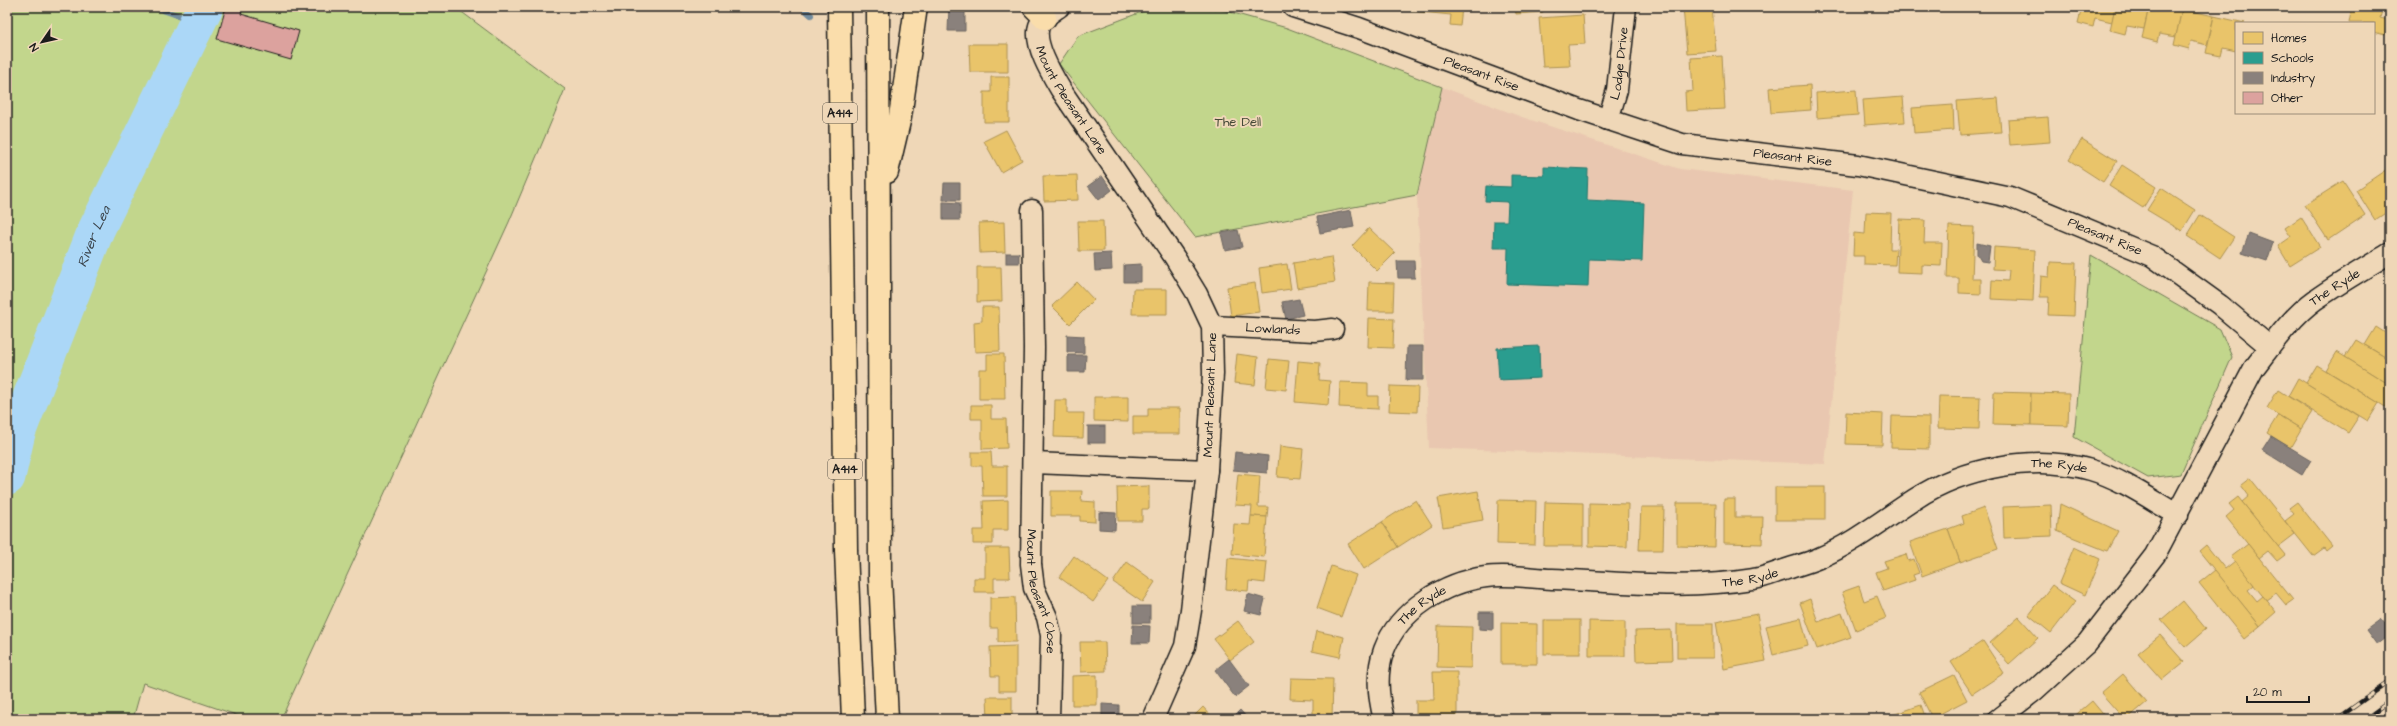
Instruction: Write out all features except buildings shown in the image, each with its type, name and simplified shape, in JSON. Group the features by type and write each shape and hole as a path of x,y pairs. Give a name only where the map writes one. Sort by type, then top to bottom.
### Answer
{"highway":[{"name":"A414","path":"839,7 846,550 853,719"},
{"name":"A414","path":"878,7 880,577 887,719"},
{"name":"A414","path":"879,204 900,117 916,7"}],"street":[{"name":"Pleasant Rise","path":"1293,7 1359,28 1608,120 1682,144 1858,165 2010,197 2152,256 2220,305 2270,346"},
{"name":"Lodge Drive","path":"1608,120 1617,90 1626,7"},
{"name":"Mount Pleasant Lane","path":"1046,11 1039,26 1039,42 1048,67 1060,90 1175,258 1212,326 1212,374 1206,470 1185,646 1153,719"},
{"name":"Mount Pleasant Close","path":"1032,210 1034,348 1031,564 1034,588 1047,617 1051,635 1049,719"},
{"name":"The Ryde","path":"1998,719 2034,691 2086,643 2155,555 2178,515 2254,368 2270,346 2294,319 2314,300 2390,253"},
{"name":"Lowlands","path":"1212,326 1315,330 1333,329"},
{"path":"1033,462 1206,470"},
{"name":"The Ryde","path":"1384,719 1378,698 1380,676 1384,651 1397,626 1421,603 1446,588 1487,576 1693,586 1755,579 1819,558 1876,526 1917,497 1964,475 2008,466 2051,464 2090,470 2120,481 2178,515"}],"shaded area":[{"path":"1442,87 1519,116 1680,169 1853,190 1825,464 1429,448 1417,195"}],"green space":[{"path":"7,7 455,7 565,89 509,222 281,719 248,719 143,683 133,719 7,719"},
{"name":"The Dell","path":"1152,8 1219,9 1287,28 1442,87 1417,195 1195,237 1059,64 1078,36"},
{"path":"2091,255 2220,329 2232,357 2181,474 2148,478 2074,437"}],"waterway":[{"path":"154,7 197,22"},
{"name":"River Lea","path":"7,477 17,433 96,230 205,7"},
{"path":"802,7 811,15"}],"railway":[{"path":"2337,719 2390,681"},
{"path":"2365,719 2390,701"}]}
